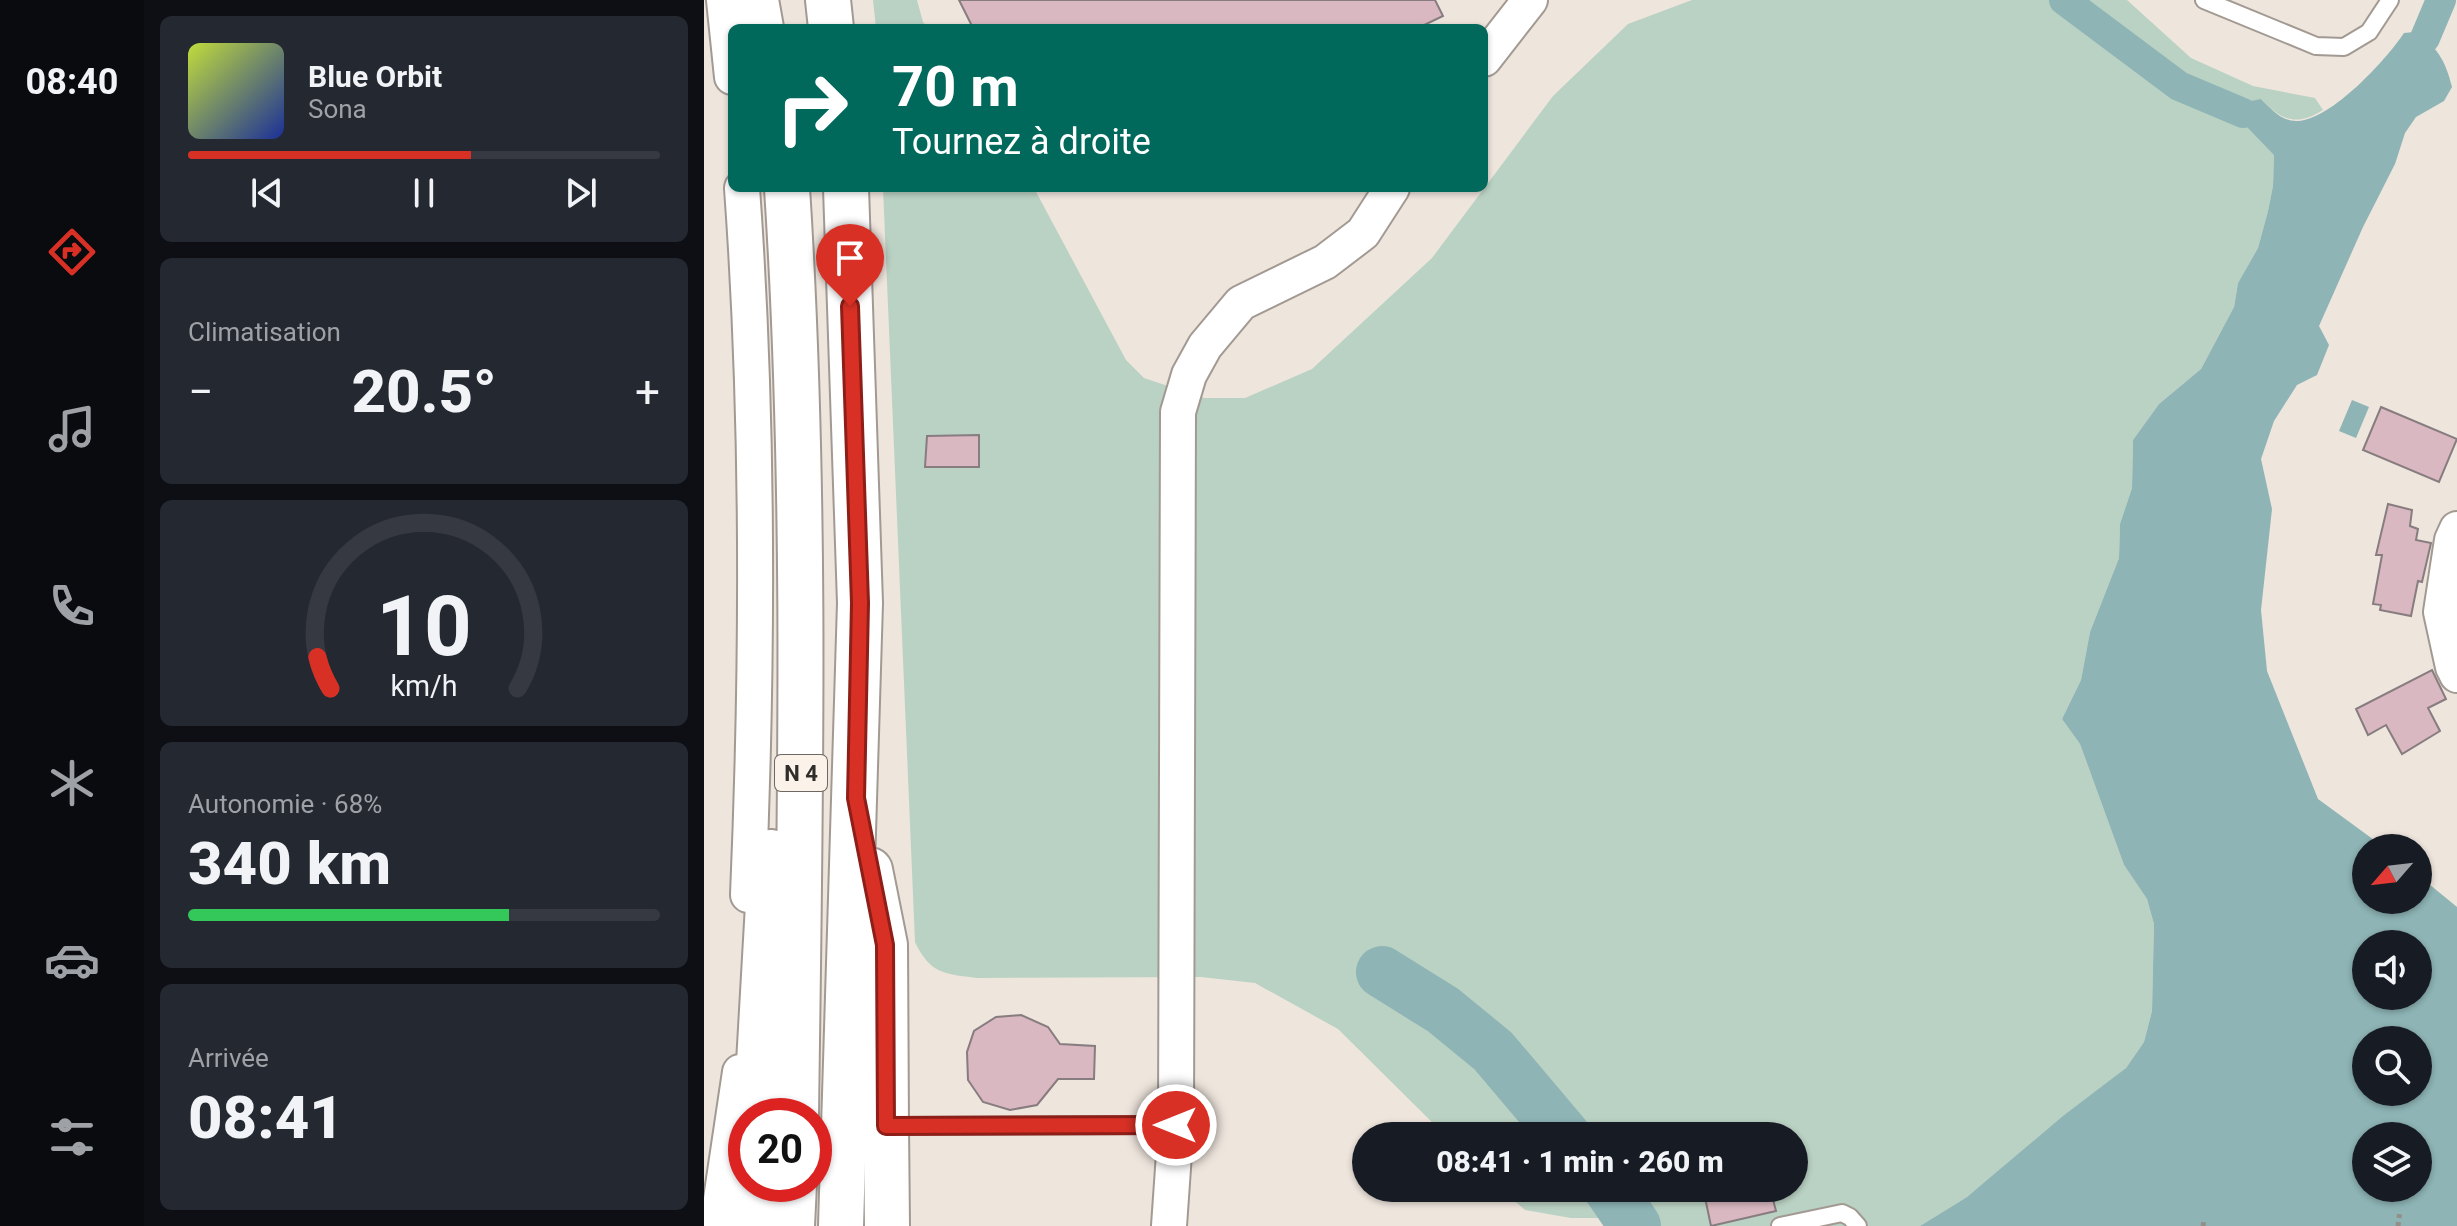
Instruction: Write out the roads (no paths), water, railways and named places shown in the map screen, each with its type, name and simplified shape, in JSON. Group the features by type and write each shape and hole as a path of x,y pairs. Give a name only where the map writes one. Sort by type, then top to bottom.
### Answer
{"main road":[{"path":"756,0 760,24"},
{"path":"769,0 772,24"},
{"path":"828,0 831,24"},
{"name":"N 4","path":"787,192 802,558 796,1098"},
{"name":"N 4","path":"841,1226 860,603 846,192"},
{"path":"757,1098 783,611 799,431"},
{"path":"856,798 885,945 887,1226"},
{"path":"748,1226 750,1202"},
{"path":"792,1226 793,1202"}],"street":[{"path":"724,0 728,38"},
{"path":"1488,54 1530,0"},
{"path":"717,1226 739,1079 751,816 755,593 752,324 742,192"},
{"path":"1169,1226 1176,1125 1178,412 1189,375 1205,346 1241,303 1325,262 1363,233 1389,192"},
{"path":"2457,529 2452,540 2441,612 2457,675"}],"lane":[{"path":"2204,0 2316,46 2330,47 2344,47 2369,32 2390,0"},
{"path":"886,1126 1176,1125"},
{"path":"1780,1226 1842,1213 1858,1226"}],"water":[{"path":"2414,32 2435,49 2452,87 2444,101 2416,117 2405,133 2395,164 2319,326 2329,345 2317,375 2297,385 2274,421 2261,459 2272,509 2261,610 2267,671 2318,799 2366,834 2352,834 2352,914 2432,914 2432,886 2457,907 2457,1226 1920,1226 1967,1197 2063,1116 2126,1068 2144,1042 2152,1011 2154,924 2147,899 2124,865 2080,744 2062,719 2081,680 2090,632 2119,558 2120,524 2132,488 2133,440 2159,404 2201,369 2234,307 2238,283 2258,248 2273,186 2274,155 2244,124 2246,102 2261,99 2277,114 2292,121 2312,118 2342,99 2385,58 2404,33"},
{"path":"2352,400 2369,407 2356,438 2339,431"}],"waterway":[{"path":"2064,0 2179,86 2243,113"},
{"path":"2425,38 2441,0"},
{"path":"1382,972 1443,1010 1493,1051 1553,1122"},
{"path":"1619,1202 1635,1226"}]}
